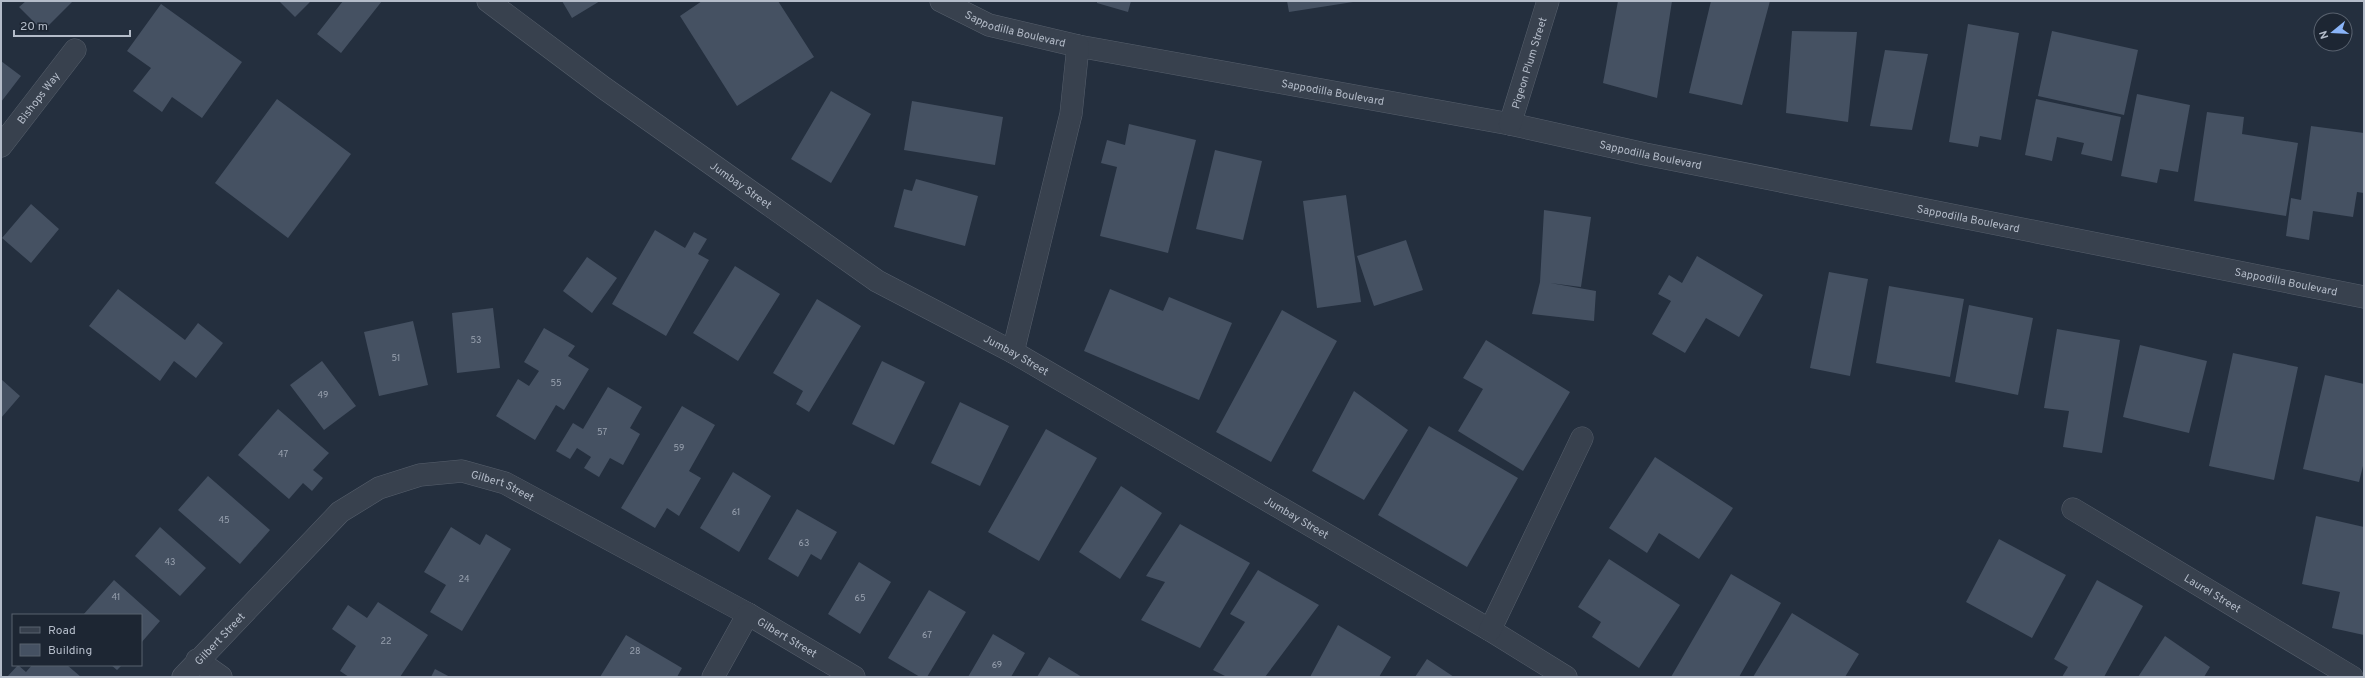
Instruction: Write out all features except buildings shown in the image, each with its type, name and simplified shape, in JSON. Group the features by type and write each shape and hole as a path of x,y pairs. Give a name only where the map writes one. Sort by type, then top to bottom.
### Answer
{"street":[{"name":"Jumbay Street","path":"488,1 604,88 877,281 1013,352 1490,630 1566,677"},
{"name":"Sappodilla Boulevard","path":"941,1 989,25 1078,46 1510,124 1645,154 2364,297"},
{"name":"Pigeon Plum Street","path":"1510,124 1548,1"},
{"path":"1013,352 1071,114 1078,46"},
{"name":"Bishops Way","path":"1,146 75,50"},
{"path":"1490,630 1582,438"},
{"name":"Gilbert Street","path":"183,677 197,660 340,512 379,488 420,475 462,471 505,483 748,614 854,677"},
{"name":"Laurel Street","path":"2073,509 2352,677"},
{"path":"713,677 748,614"},
{"path":"197,660 221,677"}]}
